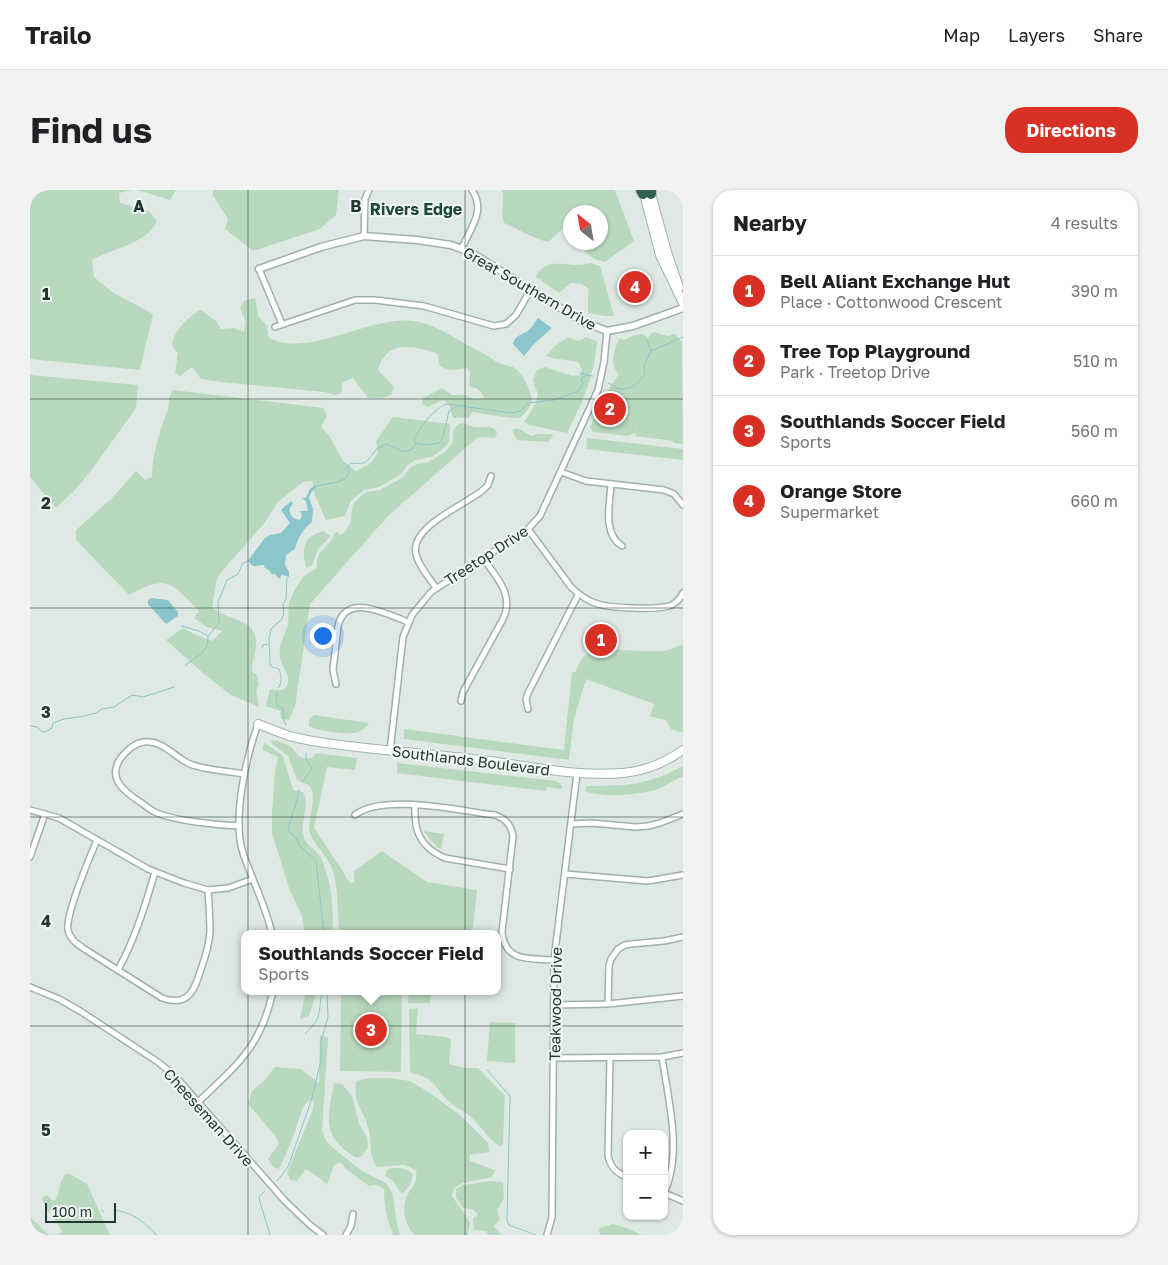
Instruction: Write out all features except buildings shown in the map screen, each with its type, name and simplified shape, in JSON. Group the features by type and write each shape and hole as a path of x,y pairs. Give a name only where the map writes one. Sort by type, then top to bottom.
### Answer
{"main road":[{"path":"647,191 683,298"},
{"path":"647,191 660,255 683,303"},
{"name":"Southlands Boulevard","path":"258,724 284,734 312,741 438,755 577,774 624,773 639,770 667,760 683,750"}],"street":[{"path":"364,236 365,199 369,190"},
{"path":"462,248 477,216 479,207 478,199 472,190"},
{"name":"Great Southern Drive","path":"259,269 320,247 364,236 435,242 462,248 581,320 606,331 633,326 683,308"},
{"path":"259,269 282,324"},
{"path":"275,327 355,300 375,300 424,306 494,326 506,324 516,315 531,289"},
{"name":"Treetop Drive","path":"390,751 402,645 408,622 421,602 436,588 528,529 540,516 598,390 604,362 606,331"},
{"path":"561,472 580,480 667,491 676,496 683,505"},
{"path":"436,588 416,556 417,539 426,528 483,490 488,485 491,476"},
{"path":"611,484 610,533 617,543 622,546"},
{"path":"528,529 578,595 590,601 607,606 653,607 671,605 683,593"},
{"path":"461,701 462,692 508,606 506,592 483,558"},
{"path":"528,709 526,699 528,693 578,595"},
{"path":"336,684 333,670 338,626 340,619 345,613 354,608 364,607 408,622"},
{"path":"258,724 244,774 239,826 243,852 271,930"},
{"path":"239,826 190,820 156,813 125,792 120,786 116,772 119,761 136,744 157,742 188,763 244,774"},
{"name":"Teakwood Drive","path":"547,1235 552,1217 554,960 577,774"},
{"path":"354,815 361,810 400,804 495,815 503,818 512,828 513,836 502,932 504,943 510,952 519,958 554,960"},
{"path":"415,805 415,829 425,844 437,854 445,858 510,869"},
{"path":"30,810 59,818 155,872 208,890 228,888 253,879"},
{"path":"30,857 45,814"},
{"path":"571,824 592,823 635,827 648,826 660,824 683,814"},
{"path":"97,840 87,862 68,927 72,939 162,998 175,1001 186,997 193,991 197,982 208,945 210,922 208,890"},
{"path":"118,970 134,937 155,872"},
{"path":"565,874 648,882 683,875"},
{"path":"608,1004 609,966 611,958 618,949 624,945 683,937"},
{"name":"Cheeseman Drive","path":"30,987 69,1005 158,1062 175,1076 285,1201 323,1235"},
{"path":"198,1102 246,1055 257,1039 269,1010 272,995"},
{"path":"554,1005 608,1004 683,996"},
{"path":"554,1058 662,1057 683,1054"},
{"path":"662,1057 674,1148 668,1186"},
{"path":"610,1058 608,1155 612,1167 623,1176"},
{"path":"668,1195 683,1201"},
{"path":"346,1235 351,1226 353,1214"}],"green space":[{"path":"30,190 132,190 119,193 120,203 149,211 157,221 146,235 138,240 92,260 94,277 112,292 153,314 140,370 30,359"},
{"path":"138,190 176,190 170,200"},
{"path":"213,190 339,190 336,215 320,229 253,251 225,229 228,219 213,196"},
{"path":"502,190 615,190 634,241 605,262 594,259 585,250 608,250 608,205 563,205 563,229 548,242 537,239 504,223 502,215"},
{"path":"591,263 600,266 614,316 588,313 589,289 581,284 571,283 559,293 536,277 547,265"},
{"path":"255,298 259,317 267,326 268,337 283,343 300,344 319,341 395,321 421,322 430,325 482,352 498,363 515,368 522,375 528,387 531,397 530,405 520,418 472,412 469,418 453,418 449,404 443,400 428,407 422,404 423,398 442,388 452,395 465,395 474,399 485,398 478,389 469,386 470,373 468,368 446,369 440,366 437,353 410,347 394,349 382,360 378,370 394,387 391,395 381,398 368,398 353,378 342,383 342,393 334,395 324,392 201,379 192,367 180,376 175,373 178,353 173,347 173,341 178,330 187,320 201,310 216,321 221,329 234,328 244,332 246,322 240,308 244,301"},
{"path":"655,332 667,336 675,334 682,342 683,444 635,436 638,413 635,433 627,436 593,432 590,427 599,407 604,408 604,411 611,402 607,406 601,402 619,374 613,362 614,352 620,338 624,340 643,334 648,338 651,333"},
{"path":"568,337 581,340 586,337 597,341 596,354 587,389 578,410 567,433 529,425 524,422 536,403 538,394 533,380 537,370 545,367 573,376 580,375 582,369 578,362 546,356 556,345"},
{"path":"30,375 138,385 136,408 93,468 74,491 56,508 30,477"},
{"path":"173,390 324,408 327,416 321,426 330,437 343,461 356,471 370,464 378,453 376,441 393,417 450,424 449,442 446,446 432,457 415,460 400,475 379,487 364,490 351,501 345,516 326,520 315,496 312,481 303,482 278,502 263,525 217,578 212,607 224,615 245,623 254,633 256,644 252,671 257,675 259,685 256,690 259,707 231,695 166,640 183,628 212,641 222,631 207,627 194,618 199,611 182,593 168,584 160,583 142,588 129,595 76,540 76,530 111,499 136,471 145,480 152,477 156,444"},
{"path":"460,423 475,427 490,427 497,432 495,438 478,437 389,515 310,604 295,707 289,720 281,719 280,711 266,706 270,689 278,690 287,686 288,676 280,660 280,649 288,624 289,604 297,586 305,576 317,568 320,553 335,533 338,532 340,535 345,532 350,524 353,504 362,495 367,492 380,490 402,478 411,467 429,462 446,451 453,442 453,431"},
{"path":"517,428 532,436 537,434 553,434 548,442 517,440 512,430"},
{"path":"587,438 683,449 683,460 586,449"},
{"path":"323,531 331,536 318,549 312,565 306,568 305,544 311,537"},
{"path":"683,644 683,733 671,729 666,720 650,716 654,704 586,679 574,719 569,760 404,739 404,729 564,750 572,672 576,672 584,657 595,651 663,651"},
{"path":"314,715 369,723 365,729 359,732 337,733 309,726 309,720"},
{"path":"271,740 281,742 291,747 299,756 304,758 312,758 316,753 357,758 355,770 327,767 314,828 350,883 354,882 354,871 382,851 427,882 477,890 473,928 471,930 340,930 334,874 329,862 314,842 309,828 313,794 308,785 297,780 288,756 272,744"},
{"path":"265,743 283,756 293,790 303,792 305,797 306,807 303,834 308,844 321,858 328,878 332,901 333,930 304,930 302,916 290,891 272,833 275,771 278,757 263,750"},
{"path":"397,763 556,781 562,787 561,789 547,787 546,791 397,773"},
{"path":"683,766 683,776 655,790 620,795 585,791 587,786 613,786 648,781"},
{"path":"423,831 444,834 441,849 437,847"},
{"path":"305,995 316,995 309,1016 300,1019"},
{"path":"341,995 402,995 401,1072 340,1071"},
{"path":"409,995 430,995 430,1003 408,1003"},
{"path":"418,1008 416,1034 446,1037 451,1040 449,1064 465,1068 478,1068 505,1096 503,1144 501,1147 469,1115 449,1102 433,1083 424,1077 410,1073 409,1009"},
{"path":"490,1022 515,1023 515,1063 487,1061"},
{"path":"320,1035 328,1038 322,1131 327,1142 338,1152 362,1171 386,1183 393,1194 400,1235 393,1235 385,1207 384,1189 376,1185 369,1186 346,1169 341,1162 334,1165 327,1185 306,1169 297,1181 290,1180 287,1173 313,1109 314,1102 309,1100 303,1107 290,1145 279,1169 273,1167 268,1159 279,1144 276,1137 248,1104 252,1091 265,1080 275,1067 301,1069 319,1083"},
{"path":"370,1078 410,1081 460,1115 488,1143 490,1152 470,1155 470,1161 495,1170 492,1177 463,1183 454,1188 452,1196 470,1222 468,1235 414,1235 411,1231 406,1221 404,1206 407,1196 416,1181 416,1170 404,1165 377,1167 374,1162 371,1153 369,1130 357,1102 355,1089 356,1081"},
{"path":"334,1083 342,1084 352,1096 359,1123 367,1138 368,1147 362,1156 357,1158 346,1151 332,1135 329,1117"},
{"path":"392,1168 404,1169 413,1174 410,1185 402,1194 392,1180 385,1176 387,1170"},
{"path":"65,1174 70,1174 87,1184 110,1235 55,1235 63,1232 46,1208 42,1198 47,1195 53,1201 57,1198"},
{"path":"492,1181 503,1182 504,1198 497,1210 500,1220 494,1226 501,1235 488,1235 486,1231 474,1230 473,1218 478,1215 473,1209 463,1208 456,1198 456,1189 463,1185"},
{"path":"30,1217 49,1235 30,1235"},
{"path":"613,1224 630,1229 641,1235 600,1235 599,1228"}],"water":[{"path":"538,318 552,328 524,356 513,344 514,341 518,336 531,328"},
{"path":"315,485 317,486 309,498 313,509 312,522 301,534 295,549 286,555 285,565 289,572 289,577 282,575 279,579 275,574 271,574 264,565 253,566 248,561 264,539 270,535 281,533 290,523 281,510 291,501 293,503 289,510 294,518 300,520 302,515 300,511 308,511 306,501 302,498 306,498 310,489"},
{"path":"151,598 168,600 178,612 178,616 166,624 148,604 148,600"}],"waterway":[{"path":"608,383 620,389 627,389 634,385 645,374 644,365 651,351 683,337"},
{"path":"647,340 651,351"},
{"path":"580,373 587,375"},
{"path":"416,444 414,440 423,424 432,414 447,404 512,413 521,411 528,403 554,400 579,391 583,383 581,378 587,375 593,376"},
{"path":"317,486 338,482 346,478 349,473 348,466 351,463 360,464 366,462 377,449 387,444 404,452 412,449 417,443 426,445 439,443 442,440 449,411 457,406"},
{"path":"185,666 204,651 208,642 208,636 219,623 218,602 227,580 238,574 243,563 248,561"},
{"path":"278,688 281,683 281,676 279,669 272,667 270,664 269,639 271,629 281,620 284,614 283,605 286,599 287,578"},
{"path":"181,626 199,631 208,636"},
{"path":"262,648 263,645 268,644"},
{"path":"30,726 37,727 42,732 47,731 52,728 53,723 114,707 132,695 143,697 174,687"},
{"path":"277,692 276,700 278,706 283,709 286,725"},
{"path":"302,782 312,769 306,759 306,753"},
{"path":"299,790 288,830 297,839 299,845 316,861 324,930"},
{"path":"305,1034 317,1019 322,995"},
{"path":"277,1181 288,1167 312,1098 321,1060 321,1041 328,1017 327,995"},
{"path":"487,1070 510,1096 507,1220 509,1225 536,1235"},
{"path":"265,1191 259,1197 270,1235"},
{"path":"115,1210 134,1216 157,1235"}],"place":[{"name":"Orange Store","path":"635,287"},
{"name":"Tree Top Playground","path":"610,409"},
{"name":"Bell Aliant Exchange Hut","path":"601,640"},
{"name":"Southlands Soccer Field","path":"371,1030"}],"district":[{"name":"Rivers Edge","path":"416,209"}]}
